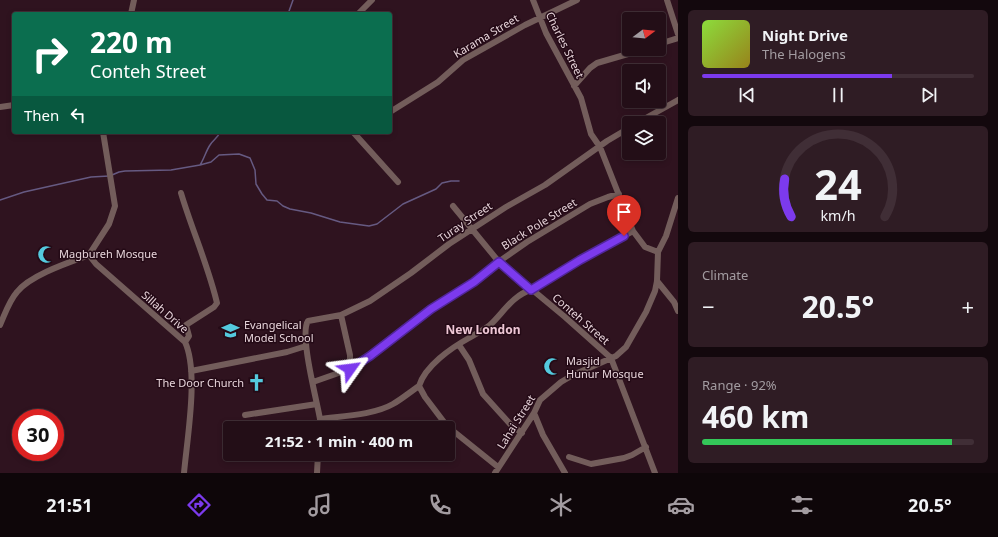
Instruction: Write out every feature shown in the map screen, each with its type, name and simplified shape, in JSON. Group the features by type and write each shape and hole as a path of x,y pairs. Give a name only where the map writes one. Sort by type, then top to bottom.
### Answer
{"street":[{"path":"131,12 134,0"},
{"path":"360,12 372,0"},
{"name":"Charles Street","path":"533,0 539,17 581,98 591,134 600,147 634,231 645,247 658,252"},
{"name":"Karama Street","path":"392,111 438,82 463,60 539,17 577,0"},
{"path":"667,0 678,34"},
{"path":"666,42 678,38"},
{"path":"574,86 593,65 622,55"},
{"path":"649,116 678,100"},
{"path":"0,107 12,105"},
{"name":"Turay Street","path":"306,346 305,328 308,321 341,315 370,301 411,273 449,244 473,230 500,211 545,185 622,133"},
{"path":"0,325 17,292 22,286 50,270 90,255 109,224 114,212 114,199 103,134"},
{"path":"355,134 398,182"},
{"path":"181,193 212,283 216,303 214,307 186,325 190,336 185,342"},
{"name":"Black Pole Street","path":"313,382 350,369 426,313 474,282 527,242 590,204 619,194"},
{"name":"Lahai Street","path":"497,470 522,433 540,400 561,382 616,356 626,347 646,312 655,291 657,281 658,252 666,236 678,198"},
{"name":"Conteh Street","path":"453,206 499,262 611,358 655,473"},
{"path":"191,371 287,352 306,346 320,420 382,409 393,404 419,386 421,378 432,364 489,326 523,292 531,290 580,260 634,231"},
{"name":"Sillah Drive","path":"90,255 96,264 185,342 189,349 191,371 191,406 184,473"},
{"path":"657,281 674,302 678,311"},
{"path":"341,315 350,354 350,369"},
{"path":"459,345 469,360 483,394 511,425 522,433"},
{"path":"419,386 425,397 447,426 497,470"},
{"path":"245,415 317,404"},
{"path":"534,413 543,435 565,473"},
{"path":"569,457 591,464 624,458 646,447"},
{"path":"317,473 318,461"}],"waterway":[{"path":"289,12 293,0"},
{"path":"200,165 210,145 219,134"},
{"path":"112,175 125,171 171,170 211,162 219,155 239,154 250,158 255,170 256,184 267,200 277,201 290,209 311,213 340,222 369,226 377,224 403,204 436,189 442,183 459,181"},
{"path":"0,200 24,192 91,177 109,176"}],"place":[{"name":"Magbureh Mosque","path":"46,254"},
{"name":"Evangelical Model School","path":"231,331"},
{"name":"Masjid Hunur Mosque","path":"553,367"},
{"name":"The Door Church","path":"257,383"}],"district":[{"name":"New London","path":"483,330"}],"route":[{"path":"350,369 387,344 421,316 474,282 499,262 531,290 561,271 624,236"}]}
